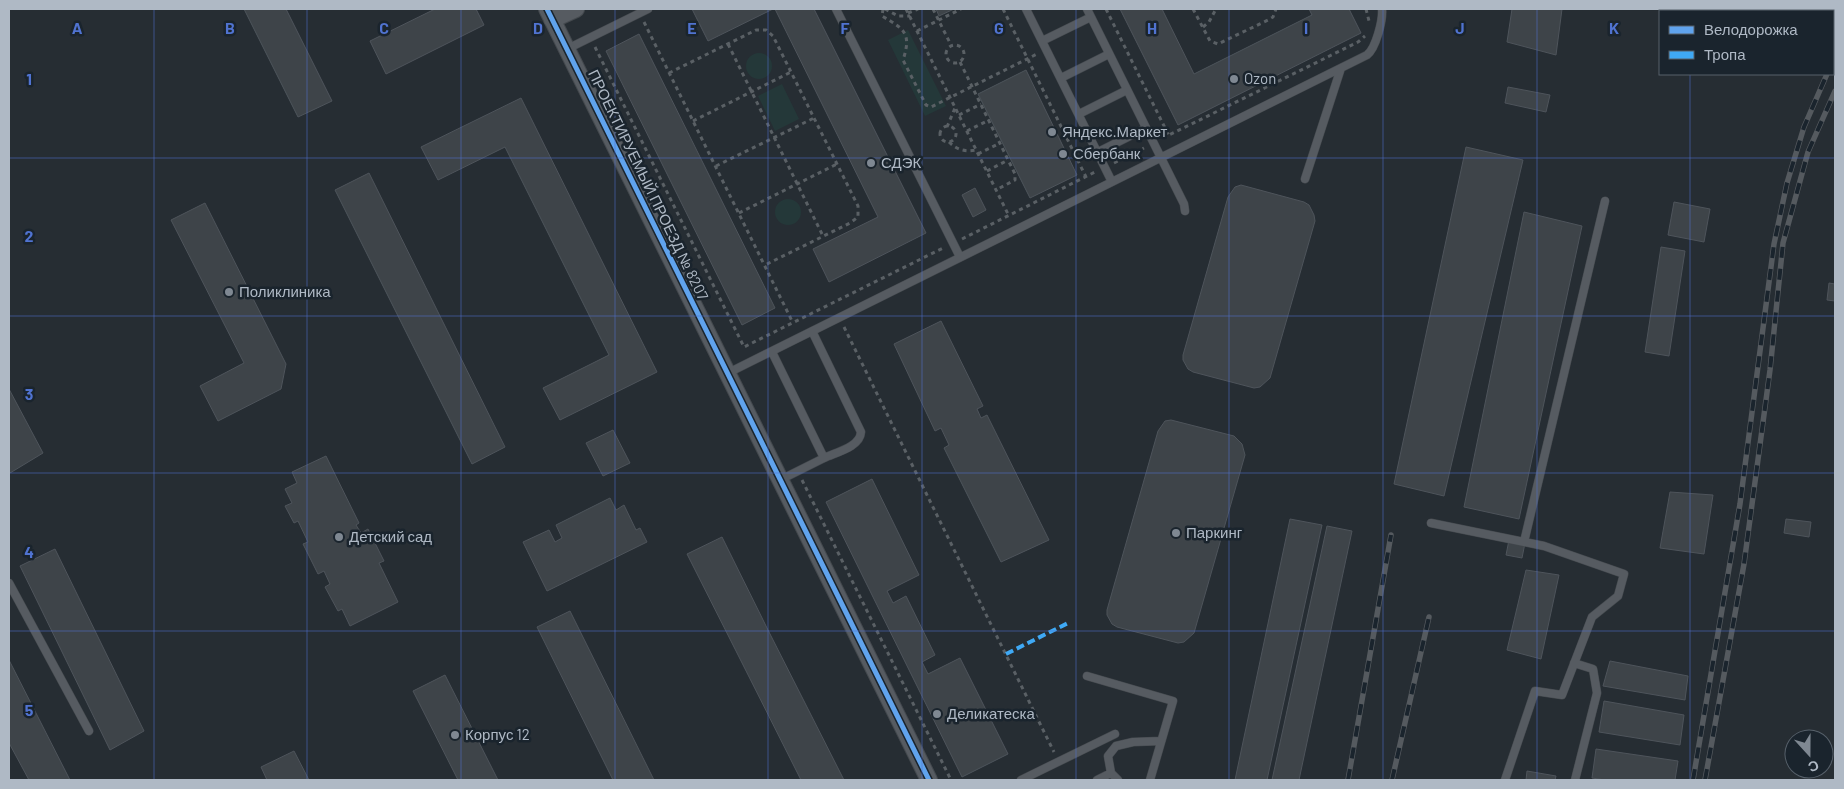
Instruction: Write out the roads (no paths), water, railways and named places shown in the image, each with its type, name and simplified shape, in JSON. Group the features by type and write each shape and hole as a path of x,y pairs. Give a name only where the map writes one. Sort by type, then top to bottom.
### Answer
{"street":[{"path":"550,14 576,9"},
{"name":"ПРОЕКТИРУЕМЫЙ ПРОЕЗД № 8207","path":"550,14 929,780"}],"lane":[{"path":"567,49 648,9"},
{"path":"836,9 960,257"},
{"path":"1026,9 1112,182"},
{"path":"1087,9 1184,204 1185,211"},
{"path":"728,373 1371,52 1381,20 1382,9"},
{"path":"1042,41 1091,17"},
{"path":"1061,78 1109,54"},
{"path":"1305,179 1341,68"},
{"path":"1079,114 1127,90"},
{"path":"1098,152 1146,128"},
{"path":"1524,542 1605,201"},
{"path":"780,480 861,439 861,432 812,331"},
{"path":"772,352 824,458"},
{"path":"1431,523 1544,546 1624,574 1618,596 1592,617 1562,695 1535,691 1505,780"},
{"path":"9,582 89,731"},
{"path":"1574,663 1593,669 1597,693 1575,780"},
{"path":"1087,676 1173,701 1150,780"},
{"path":"1021,780 1115,734"},
{"path":"1118,780 1111,773 1108,756 1116,746 1133,742 1161,741"},
{"path":"1097,780 1111,773"}],"railway":[{"path":"1693,780 1740,504 1774,244 1787,183 1804,127 1827,75"},
{"path":"1705,780 1744,564 1770,370 1783,243 1808,152 1835,91"},
{"path":"1348,780 1391,535"},
{"path":"1392,780 1429,617"}],"place":[{"name":"Ozon","path":"1234,79"},
{"name":"Яндекс.Маркет","path":"1052,132"},
{"name":"Сбербанк","path":"1063,154"},
{"name":"СДЭК","path":"871,163"},
{"name":"Поликлиника","path":"229,292"},
{"name":"Паркинг","path":"1176,533"},
{"name":"Детский сад","path":"339,537"},
{"name":"Деликатеска","path":"937,714"},
{"name":"Корпус 12","path":"455,735"}]}
